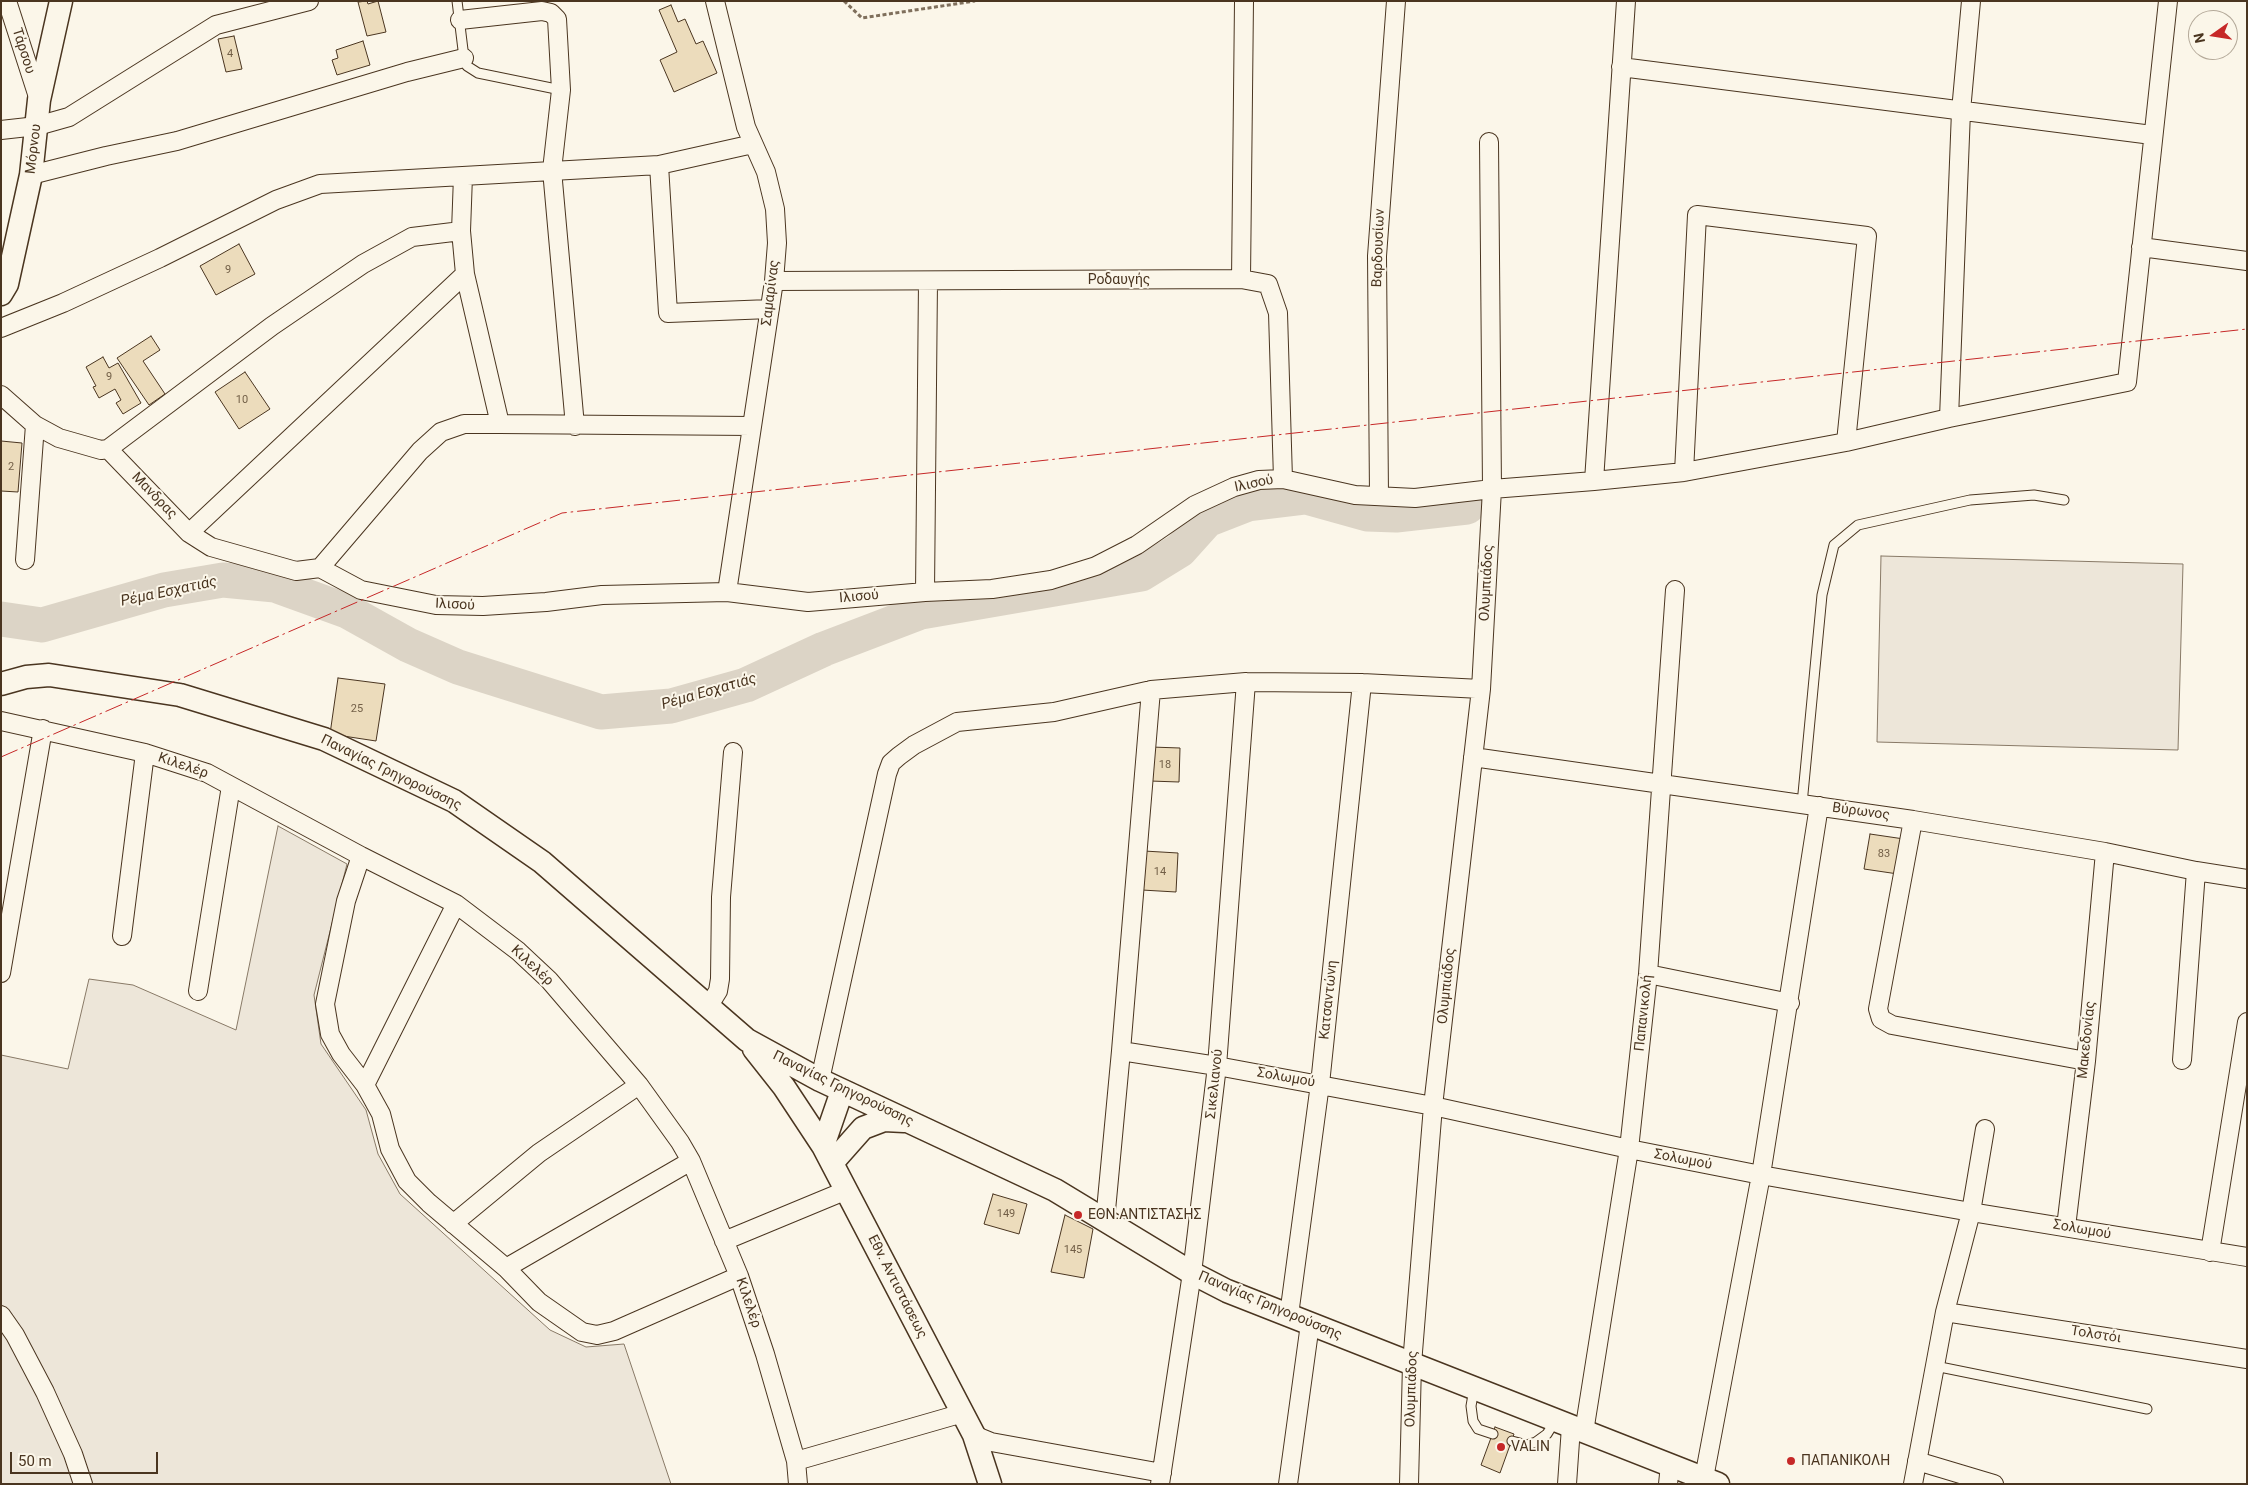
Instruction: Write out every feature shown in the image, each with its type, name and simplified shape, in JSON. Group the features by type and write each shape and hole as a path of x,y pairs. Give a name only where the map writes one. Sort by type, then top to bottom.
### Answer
{"street":[{"name":"Τάρσου","path":"7,1 39,100"},
{"name":"Μόρνου","path":"3,288 31,175 39,100 61,1"},
{"path":"1,130 37,126 69,117 216,24 309,1"},
{"name":"Σαμαρίνας","path":"715,1 746,127 766,172 775,209 777,243 770,309 727,592"},
{"path":"1241,279 1244,1"},
{"name":"Βαρδουσίων","path":"1379,496 1377,256 1396,1"},
{"path":"1594,481 1626,1"},
{"path":"1948,418 1961,111 1972,1"},
{"path":"2168,1 2141,247 2247,262"},
{"path":"460,20 542,11 551,13 557,19 561,90 552,170 575,426"},
{"path":"31,175 177,141 407,72 464,58"},
{"path":"1621,67 2152,134"},
{"name":"Ολυμπιάδος","path":"1409,1484 1412,1364 1433,1106 1481,689 1492,488 1489,142"},
{"path":"1,328 89,291 293,192 334,182 659,165 753,144"},
{"path":"659,165 668,313 770,309"},
{"path":"463,176 461,231 465,274 500,424"},
{"path":"1684,472 1697,215 1867,236 1846,442"},
{"path":"1,395 35,425 59,438 101,450 108,449 272,326 363,264 412,237 461,231"},
{"name":"Ιλισού","path":"320,568 361,590 436,605 483,606 546,602 602,595 727,592 808,602 925,592 992,589 1051,580 1096,566 1137,545 1195,505 1234,487 1259,480 1283,479 1355,495 1415,498 1492,488 1684,472 1846,442 1948,418 2127,382 2141,247"},
{"path":"189,533 465,274"},
{"name":"Ροδαυγής","path":"774,281 1241,279 1268,284 1278,313 1283,479"},
{"path":"925,592 928,281"},
{"path":"320,568 420,451 441,432 464,424 752,426"},
{"path":"25,560 35,425"},
{"name":"Μανδρας","path":"108,449 189,533 211,547 296,571 320,568"},
{"name":"Παπανικολή","path":"1567,1484 1570,1427 1629,1149 1648,974 1675,590"},
{"name":"Παναγίας Γρηγορούσσης","path":"1,684 26,677 49,675 180,695 324,739 454,801 542,862 747,1040 820,1080 1055,1190 1192,1273 1227,1291 1570,1427 1669,1474 1711,1481"},
{"path":"820,1080 887,774 891,764 914,745 957,722 1054,712 1151,690 1246,682 1362,683 1481,689"},
{"name":"Σικελιανού","path":"1161,1478 1192,1273 1218,1066 1246,682"},
{"name":"Κατσαντώνη","path":"1289,1315 1320,1084 1362,683"},
{"path":"1105,1221 1151,690"},
{"name":"Κιλελέρ","path":"1,720 145,753 190,767 231,786 361,856 456,904 518,951 549,980 639,1085 680,1142 691,1161 739,1276 765,1354 796,1461 798,1484"},
{"path":"1,973 43,729"},
{"path":"706,1004 713,999 718,991 720,979 721,897 733,752"},
{"path":"122,936 145,753"},
{"name":"Βύρωνος","path":"1472,757 1913,820 2104,852 2196,871 2247,879"},
{"path":"198,991 231,786"},
{"path":"1711,1481 1790,1003 1811,805"},
{"path":"1913,820 1878,1009 1882,1019 1892,1025 2086,1061"},
{"name":"Μακεδονίας","path":"2066,1227 2086,1061 2104,852"},
{"path":"361,856 346,901 325,1004 330,1034 341,1054 365,1085 381,1114 390,1149 407,1181 453,1224 506,1268 539,1302 582,1332 597,1335 614,1331 739,1276"},
{"path":"2182,1060 2196,871"},
{"path":"365,1085 456,904"},
{"path":"1648,974 1790,1003"},
{"path":"2210,1252 2247,1022"},
{"name":"Εθν. Αντιστάσεως","path":"747,1040 784,1087 828,1154 974,1435 990,1484"},
{"name":"Σολωμού","path":"1121,1051 1320,1084 1762,1175 2247,1258"},
{"path":"453,1224 539,1153 639,1085"},
{"path":"828,1154 842,1091"},
{"path":"828,1154 863,1128 884,1120 907,1121"},
{"path":"1913,1484 1945,1312 1971,1212 1986,1129"},
{"path":"506,1268 691,1161"},
{"path":"724,1241 847,1190"},
{"name":"Τολστόι","path":"1945,1312 2247,1359"},
{"path":"1,1315 15,1335 45,1392 73,1454 83,1484"},
{"path":"1288,1484 1310,1324"},
{"path":"796,1461 963,1413"},
{"path":"974,1435 991,1442 1161,1478"},
{"path":"1917,1461 1994,1484"}],"lane":[{"path":"457,1 464,58 467,66 478,74 561,90"},
{"path":"1811,805 1822,595 1834,545 1858,525 1970,500 2034,495 2064,500"},
{"path":"1935,1366 2148,1409"},
{"path":"1474,1389 1471,1406 1473,1421 1478,1429 1493,1434"},
{"path":"1512,1441 1527,1445 1536,1442 1547,1434 1570,1427"}],"path":[{"path":"844,1 862,18 975,1"}],"shaded area":[{"path":"1881,556 2183,564 2178,750 1877,742"},
{"path":"278,826 347,864 314,995 321,1044 366,1110 378,1154 400,1194 550,1330 586,1347 624,1344 671,1484 1,1484 1,1055 68,1069 89,979 133,985 236,1030"}],"building":[{"path":"367,1 368,4 378,1 386,32 367,36 358,2"},
{"path":"671,5 678,22 685,19 696,44 703,41 717,73 674,92 660,60 677,52 659,10"},
{"path":"234,36 242,69 226,72 218,39"},
{"path":"363,41 370,65 337,75 332,60 338,58 336,50"},
{"path":"239,244 255,274 216,295 200,266"},
{"path":"151,336 160,350 143,361 165,394 149,405 117,358"},
{"path":"103,357 109,368 118,363 141,403 123,414 116,403 121,400 115,389 99,398 93,387 96,386 86,367"},
{"path":"245,372 270,409 239,429 215,392"},
{"path":"1,441 22,443 18,492 1,491"},
{"path":"338,678 385,684 376,741 330,734"},
{"path":"1151,747 1180,748 1179,782 1150,781"},
{"path":"1870,834 1904,839 1898,874 1864,869"},
{"path":"1144,851 1178,853 1176,892 1142,890"},
{"path":"993,1194 1027,1204 1019,1234 984,1224"},
{"path":"1065,1215 1093,1229 1084,1278 1051,1272"},
{"path":"1495,1427 1514,1434 1500,1473 1481,1465"}],"waterway":[{"name":"Ρέμα Εσχατιάς","path":"1,619 42,625 164,590 223,580 275,585 347,611 408,645 458,667 601,712 671,706 746,685 824,649 921,612 1141,574 1180,550 1207,520 1248,504 1306,497 1367,514 1396,515 1467,507"}],"power":[{"path":"1,757 562,513 2247,329"}],"place":[{"name":"ΕΘΝ.ΑΝΤΙΣΤΑΣΗΣ","path":"1078,1215"},
{"name":"VALIN","path":"1501,1447"},
{"name":"ΠΑΠΑΝΙΚΟΛΗ","path":"1791,1461"}]}
